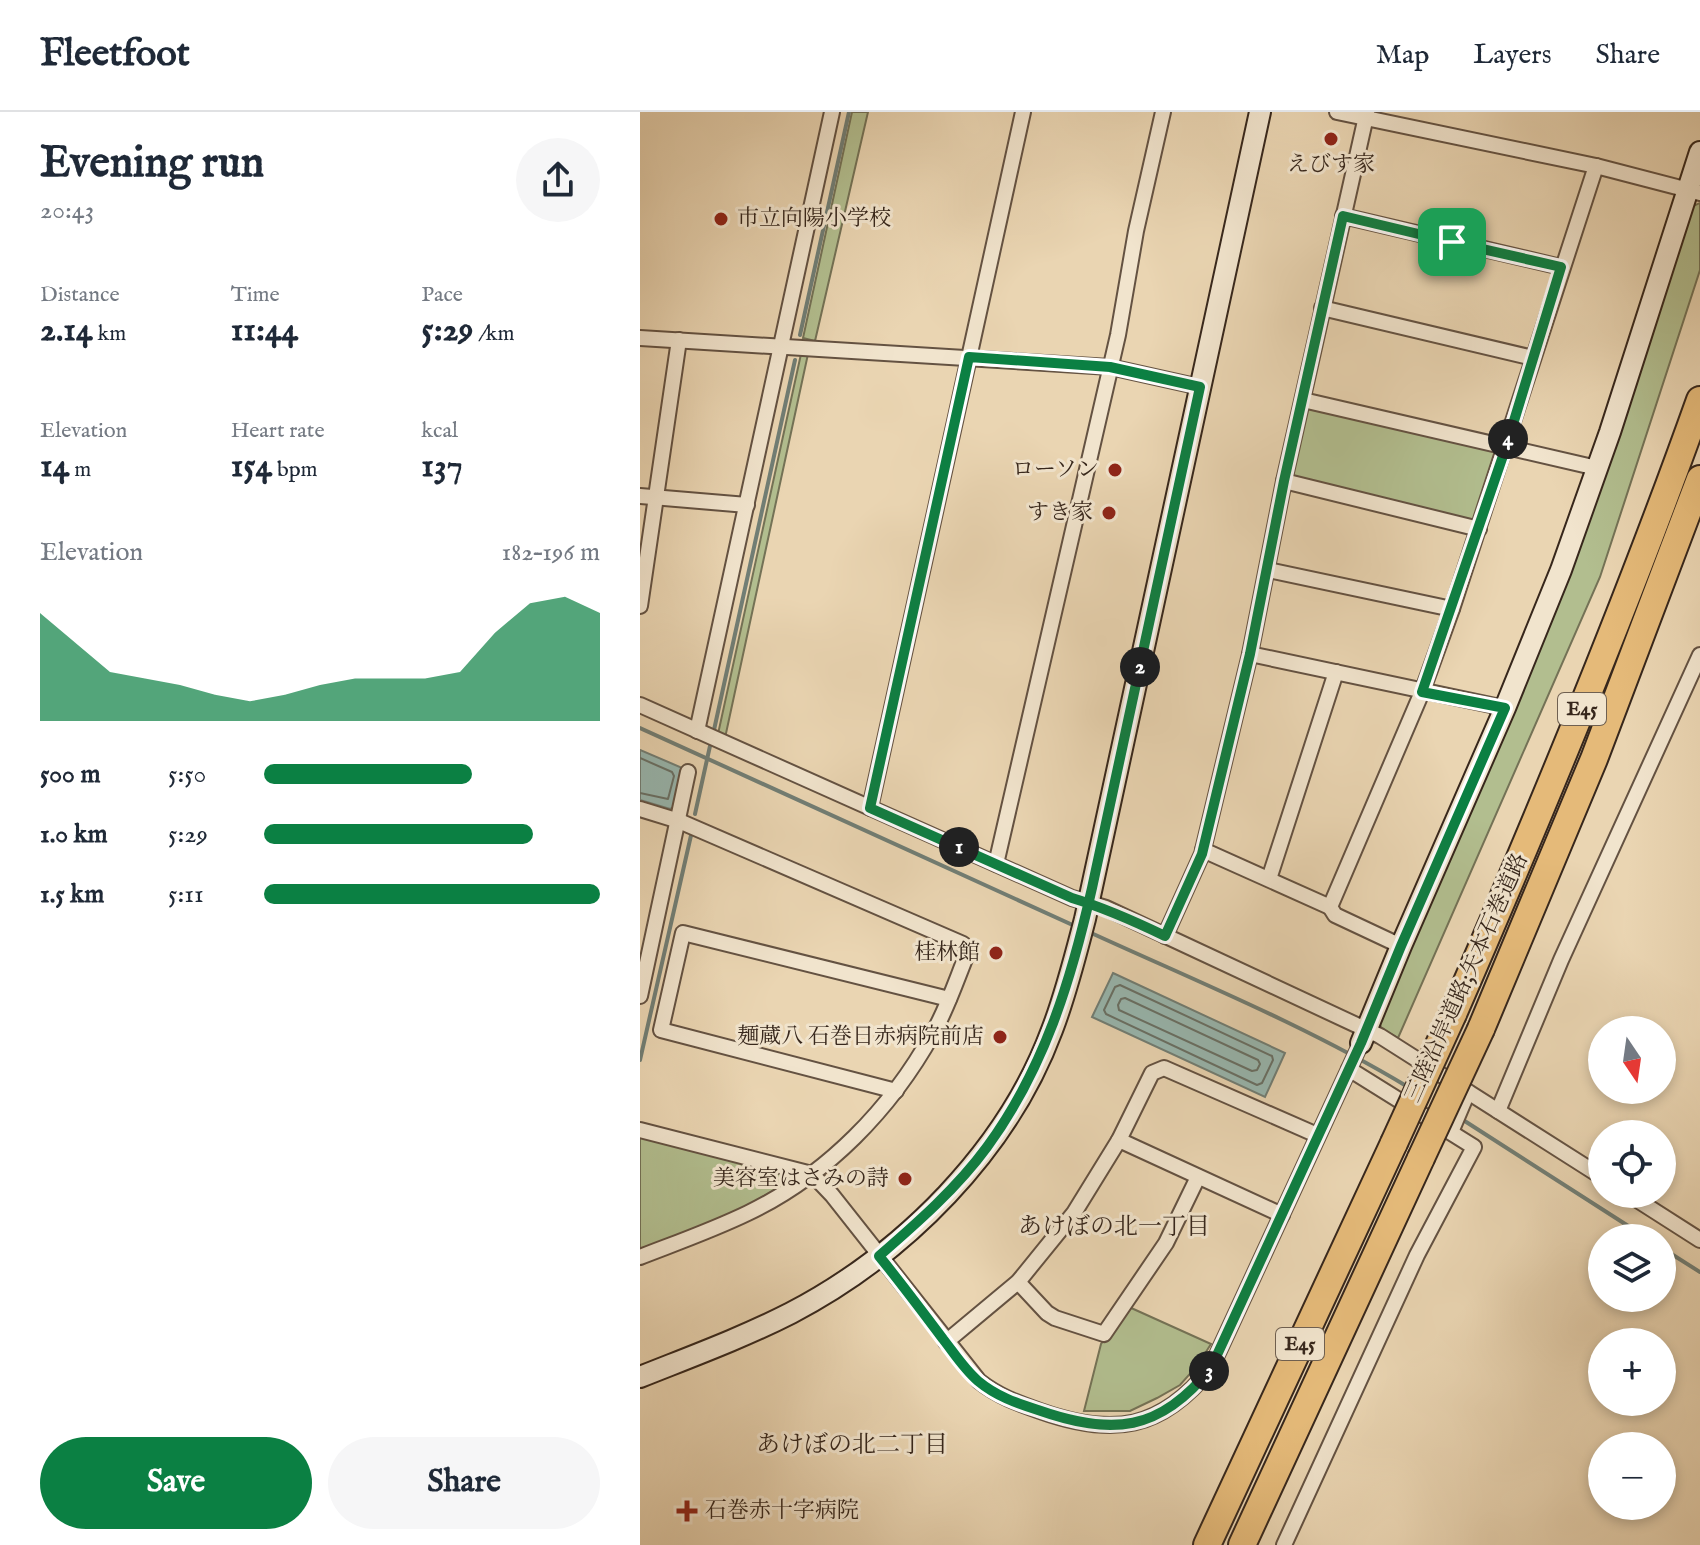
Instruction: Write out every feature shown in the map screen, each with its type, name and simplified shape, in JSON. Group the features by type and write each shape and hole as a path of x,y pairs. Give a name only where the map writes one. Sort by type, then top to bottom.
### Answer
{"highway":[{"name":"三陸沿岸道路;矢本石巻道路","path":"1207,1545 1453,1014 1566,749 1700,400"},
{"name":"三陸沿岸道路;矢本石巻道路","path":"1242,1545 1481,1029 1594,759 1700,479"}],"street":[{"path":"697,731 832,112"},
{"path":"870,808 1023,112"},
{"path":"996,864 1110,367 1163,112"},
{"path":"640,1377 791,1313 879,1256 934,1207 985,1150 1024,1088 1051,1033 1072,972 1086,912 1260,112"},
{"path":"1337,112 1366,115 1596,166 1694,192"},
{"path":"1165,936 1203,850 1250,654 1284,481 1366,115"},
{"path":"640,1130 812,1174 979,1381 1001,1397 1086,1425 1118,1426 1150,1418 1172,1408 1194,1390 1211,1368 1358,1051 1505,708 1561,570 1694,192 1700,152"},
{"path":"1330,907 1422,692 1452,609 1596,166"},
{"path":"1343,216 1561,267"},
{"path":"1322,308 1533,358"},
{"path":"640,338 1110,367 1200,387"},
{"path":"640,606 679,340"},
{"path":"1303,400 1597,468"},
{"path":"1284,481 1479,529"},
{"path":"640,496 747,505"},
{"path":"1268,570 1452,609"},
{"path":"1250,654 1505,708"},
{"path":"1498,1111 1561,960 1700,655"},
{"path":"1269,879 1336,672"},
{"path":"640,705 996,864 1086,912 1106,908 1165,936 1358,1051 1451,1132 1474,1147 1417,1255 1284,1545"},
{"path":"640,996 688,772"},
{"path":"640,809 679,821 963,944 967,954 935,1031 896,1091 847,1145 812,1174 751,1212 640,1257"},
{"path":"1203,850 1330,907 1335,915 1401,946"},
{"path":"896,1091 661,1030 683,933 949,999"},
{"path":"1358,1051 1380,1036 1588,1168"},
{"path":"946,1342 1018,1282 1074,1213 1119,1140 1152,1073 1164,1068 1317,1135"},
{"path":"1451,1132 1468,1092"},
{"path":"1119,1140 1282,1215"},
{"path":"1018,1282 1055,1318 1104,1334 1166,1243 1198,1177"},
{"path":"1650,1208 1700,1240"}],"green space":[{"path":"852,112 868,112 815,341 803,338"},
{"path":"1700,203 1700,270 1600,577 1398,1038 1381,1028 1379,1020 1693,206"},
{"path":"801,354 808,354 725,738 718,734"},
{"path":"1303,400 1506,447 1479,529 1284,481"},
{"path":"640,1137 790,1174 791,1181 723,1219 640,1251"},
{"path":"1129,1307 1211,1344 1180,1385 1157,1398 1130,1411 1084,1411 1101,1344"}],"water":[{"path":"640,750 683,771 677,806 670,809 640,800"},
{"path":"1113,973 1285,1053 1265,1097 1092,1017"}],"waterway":[{"path":"800,335 849,112"},
{"path":"714,730 795,360"},
{"path":"640,728 1077,927"},
{"path":"695,814 710,746"},
{"path":"640,1060 692,831"},
{"path":"1089,932 1291,1024 1408,1087"},
{"path":"1460,1118 1625,1224"},
{"path":"1676,1257 1700,1272"}],"place":[{"name":"えびす家","path":"1331,139"},
{"name":"市立向陽小学校","path":"721,219"},
{"name":"ローソン","path":"1115,470"},
{"name":"すき家","path":"1109,513"},
{"name":"桂林館","path":"996,953"},
{"name":"麺蔵八 石巻日赤病院前店","path":"1000,1037"},
{"name":"美容室はさみの詩","path":"905,1179"},
{"name":"石巻赤十字病院","path":"687,1511"}],"district":[{"name":"あけぼの北一丁目","path":"1114,1227"},
{"name":"あけぼの北二丁目","path":"852,1445"}],"route":[{"path":"1452,242 1343,216 1284,481 1250,654 1202,854 1165,936 1106,908 1088,903 1072,898 870,808 969,357 1110,367 1200,387 1088,903 1085,919 1072,972 1051,1033 1024,1088 985,1150 934,1207 879,1256 966,1369 979,1381 1001,1397 1065,1420 1086,1425 1118,1426 1150,1418 1172,1408 1194,1390 1211,1368 1361,1043 1505,708 1422,692 1506,447 1561,267 1452,242"}]}
